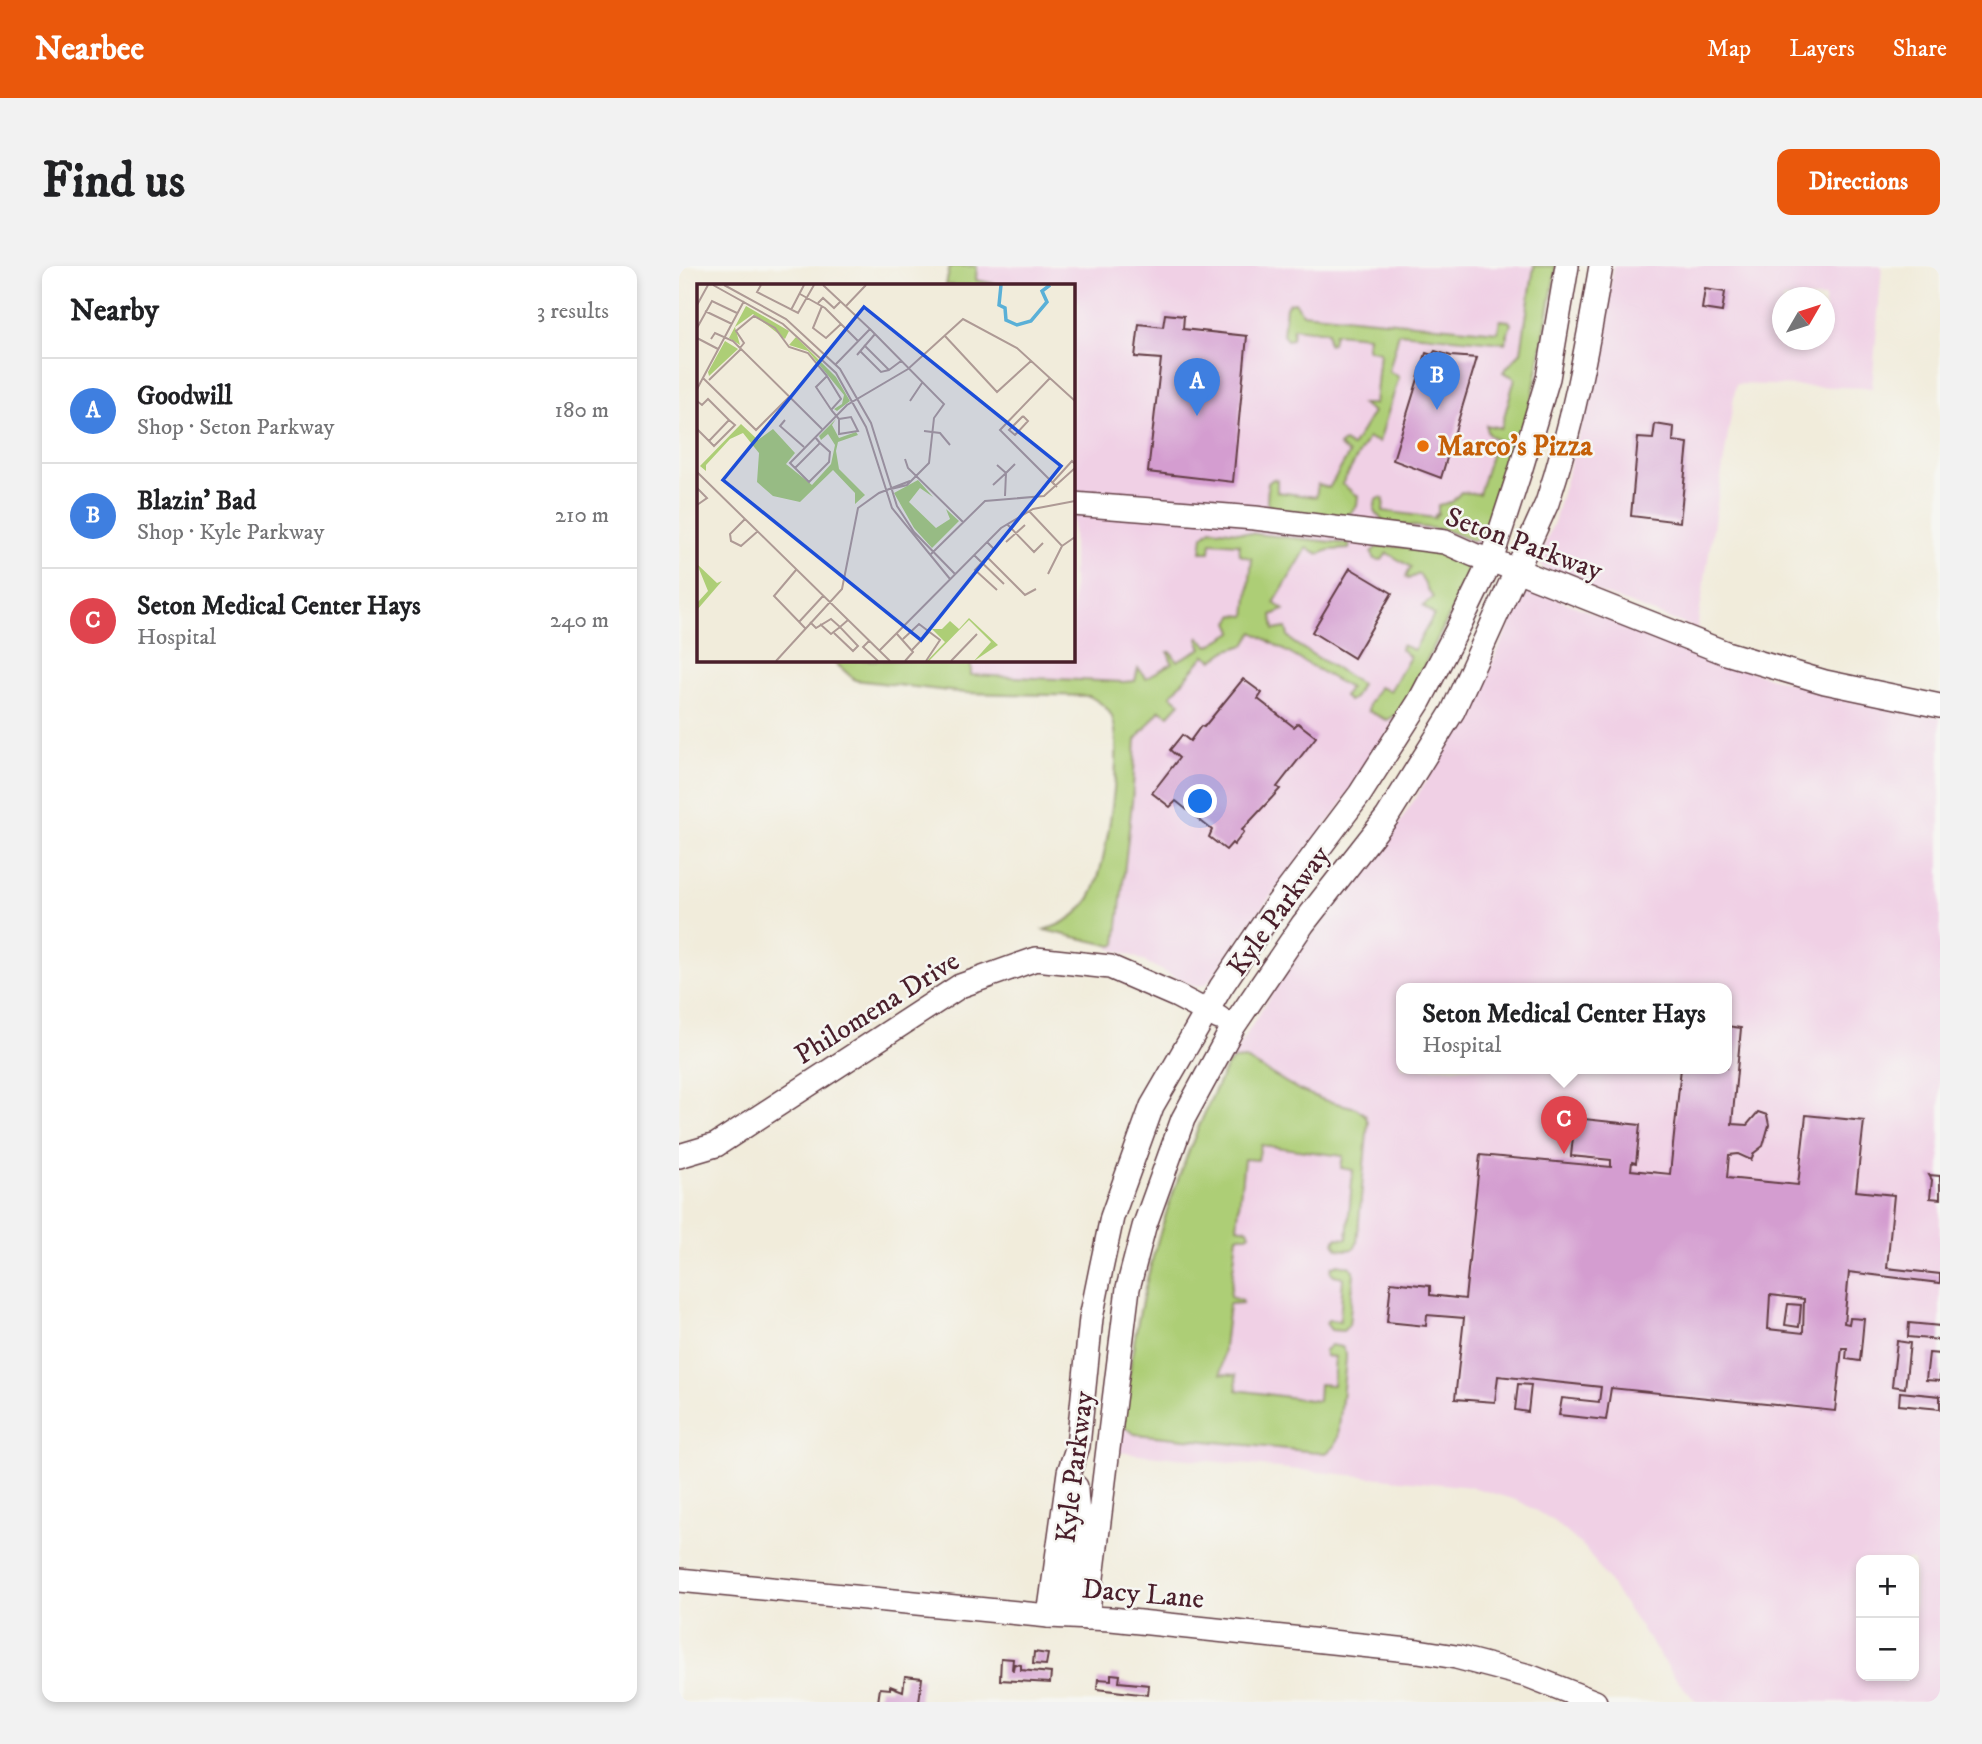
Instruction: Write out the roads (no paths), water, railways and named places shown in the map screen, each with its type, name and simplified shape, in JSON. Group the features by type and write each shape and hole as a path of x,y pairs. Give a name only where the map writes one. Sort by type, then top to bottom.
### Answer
{"street":[{"name":"Kyle Parkway","path":"1068,1617 1075,1596 1079,1525 1076,1490 1078,1446 1091,1318 1112,1217 1152,1106 1206,1010 1277,904 1360,794 1405,725 1457,631 1491,560 1548,378 1567,266"},
{"name":"Kyle Parkway","path":"1068,1617 1128,1288 1144,1227 1183,1119 1233,1027 1303,924 1387,817 1453,711 1547,503 1580,386 1601,266"},
{"name":"Seton Parkway","path":"1075,504 1255,518 1445,541 1474,555 1726,653 1825,681 1940,706"},
{"name":"Philomena Drive","path":"679,1156 716,1145 960,986 1036,959 1110,967 1206,1010 1233,1027"},
{"name":"Dacy Lane","path":"679,1580 1443,1655 1529,1676 1595,1702"}],"place":[{"name":"Blazin' Bad","path":"1437,410"},
{"name":"Goodwill","path":"1197,416"},
{"name":"Marco's Pizza","path":"1423,446"},
{"name":"Seton Medical Center Hays","path":"1564,1154"}]}
